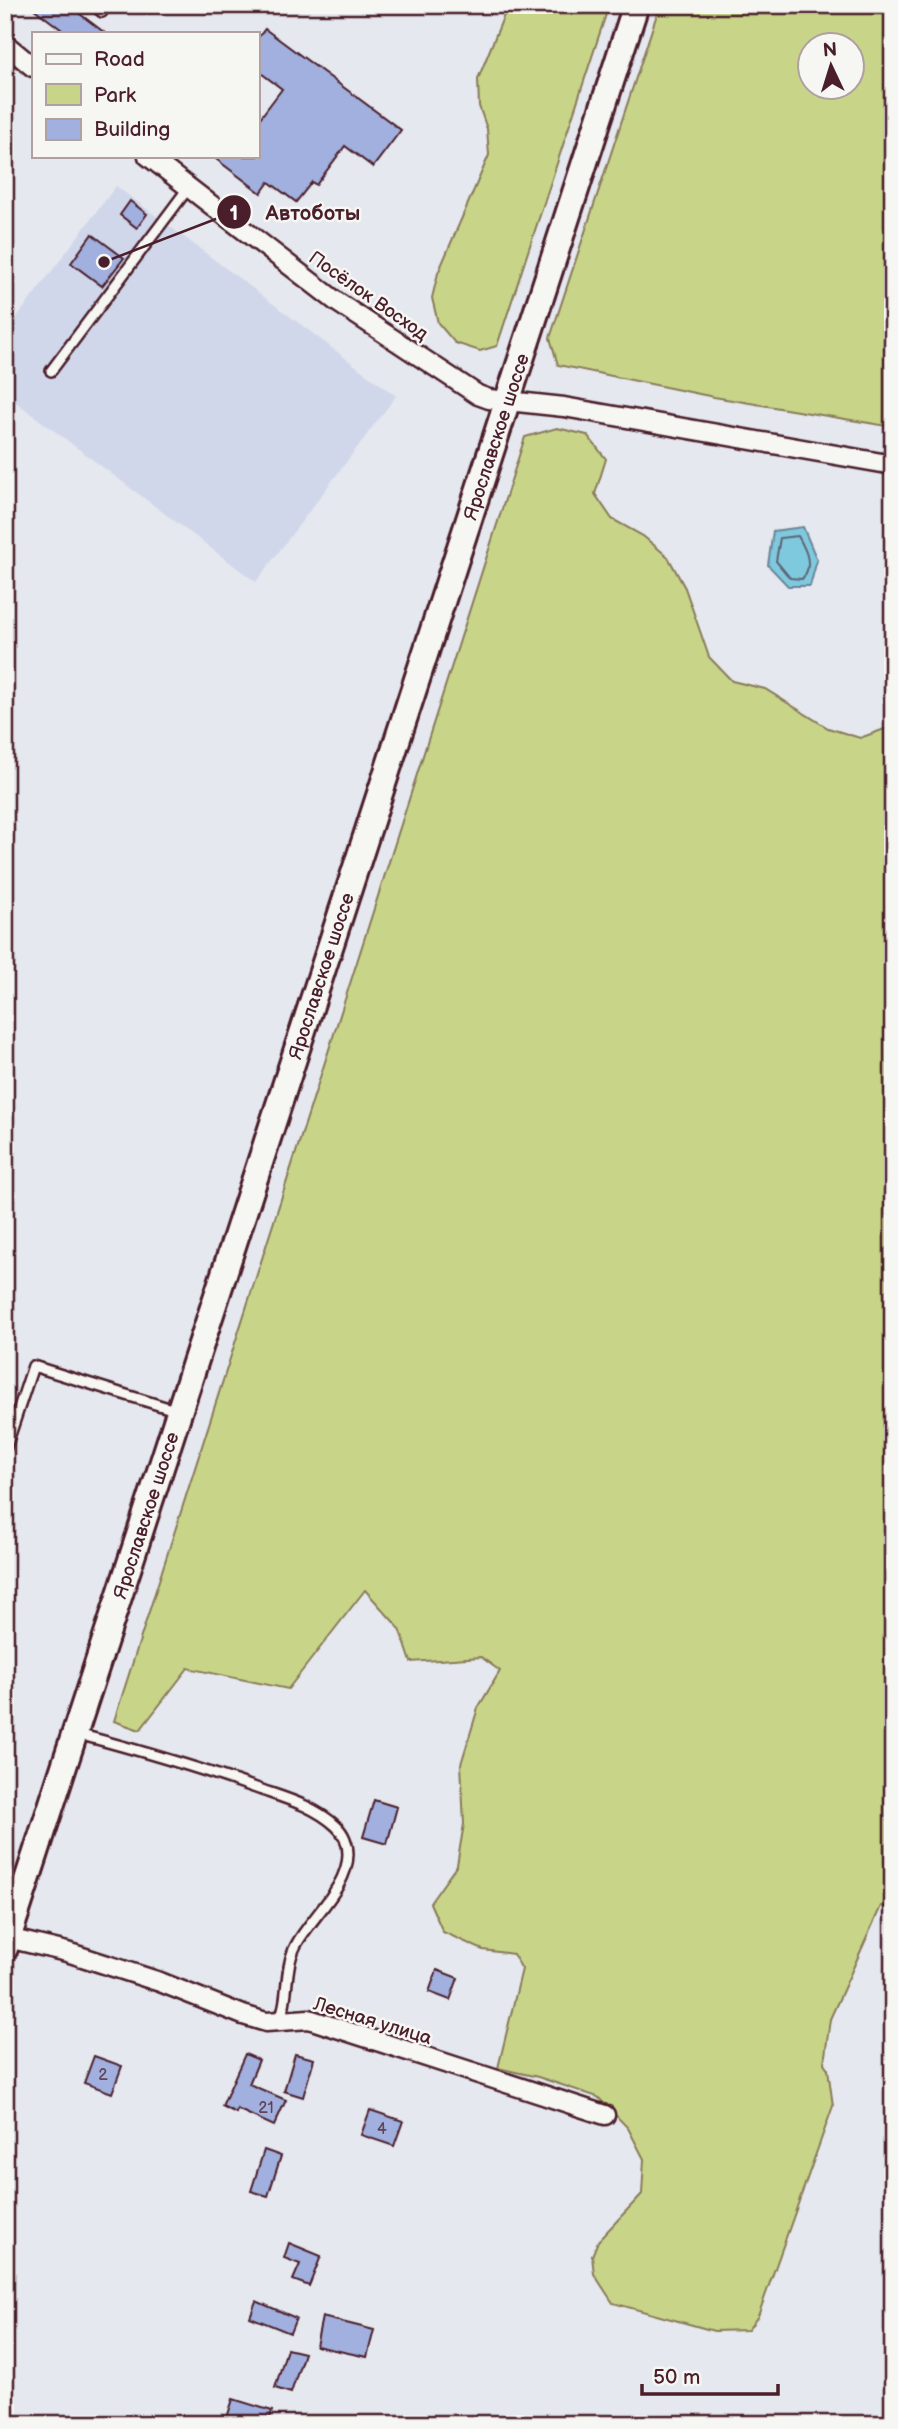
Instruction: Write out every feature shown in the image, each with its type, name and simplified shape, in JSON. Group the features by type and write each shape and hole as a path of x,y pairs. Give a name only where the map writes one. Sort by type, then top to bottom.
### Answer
{"main road":[{"name":"Ярославское шоссе","path":"7,1943 636,5"}],"street":[{"path":"5,44 32,66"},
{"name":"Посёлок Восход","path":"151,158 337,302 478,395 564,407 893,464"},
{"name":"Лесная улица","path":"7,1943 67,1952 160,1982 266,2022 309,2019 605,2115"}],"lane":[{"path":"93,5 102,12"},
{"path":"51,371 189,187"},
{"path":"5,1450 33,1366 180,1412"},
{"path":"76,1733 193,1765 308,1806 339,1828 345,1838 348,1852 344,1877 291,1955 286,1976 284,2013 278,2021"}],"shaded area":[{"path":"116,186 396,396 256,582 5,394 5,333"}],"green space":[{"path":"508,5 609,5 497,346 480,351 455,343 438,323 432,298 438,273 489,155 487,129 479,106 478,79"},
{"path":"660,5 893,5 893,427 714,397 558,365 550,338"},
{"path":"557,428 587,435 606,459 595,494 612,519 643,536 668,557 685,588 709,657 732,681 765,689 828,728 860,738 893,726 893,1909 881,1906 830,2019 824,2063 828,2069 833,2106 758,2316 748,2330 714,2331 613,2303 594,2274 592,2256 598,2241 642,2194 644,2159 628,2128 598,2097 538,2077 498,2068 522,1969 513,1954 483,1950 443,1932 430,1903 457,1865 464,1824 461,1764 478,1708 500,1671 481,1657 411,1662 400,1629 365,1590 288,1689 188,1668 140,1730 114,1721 525,437"}],"water":[{"path":"803,527 817,560 810,586 788,586 768,565 773,531"}],"building":[{"path":"29,5 68,5 104,32 65,32"},
{"path":"265,29 401,130 373,167 345,146 316,185 312,182 296,202 269,182 261,193 215,158 259,158 259,119 282,89 259,72 259,36"},
{"path":"130,201 147,214 137,228 120,215"},
{"path":"92,234 124,258 102,286 71,263"},
{"path":"374,1800 397,1807 387,1844 363,1837"},
{"path":"437,1970 458,1978 450,2000 429,1992"},
{"path":"245,2054 259,2060 249,2084 286,2100 274,2126 237,2109 236,2113 222,2106"},
{"path":"295,2054 314,2059 303,2097 284,2091"},
{"path":"94,2056 122,2066 112,2093 84,2083"},
{"path":"370,2110 403,2121 394,2146 361,2135"},
{"path":"264,2150 281,2156 268,2196 251,2191"},
{"path":"289,2243 321,2256 309,2286 293,2280 300,2264 284,2258"},
{"path":"256,2301 296,2318 290,2333 250,2317"},
{"path":"322,2317 374,2330 367,2357 316,2346"},
{"path":"287,2349 304,2353 291,2393 275,2388"},
{"path":"233,2399 272,2411 268,2424 225,2424"}],"place":[{"name":"Автоботы","path":"104,262"}]}
